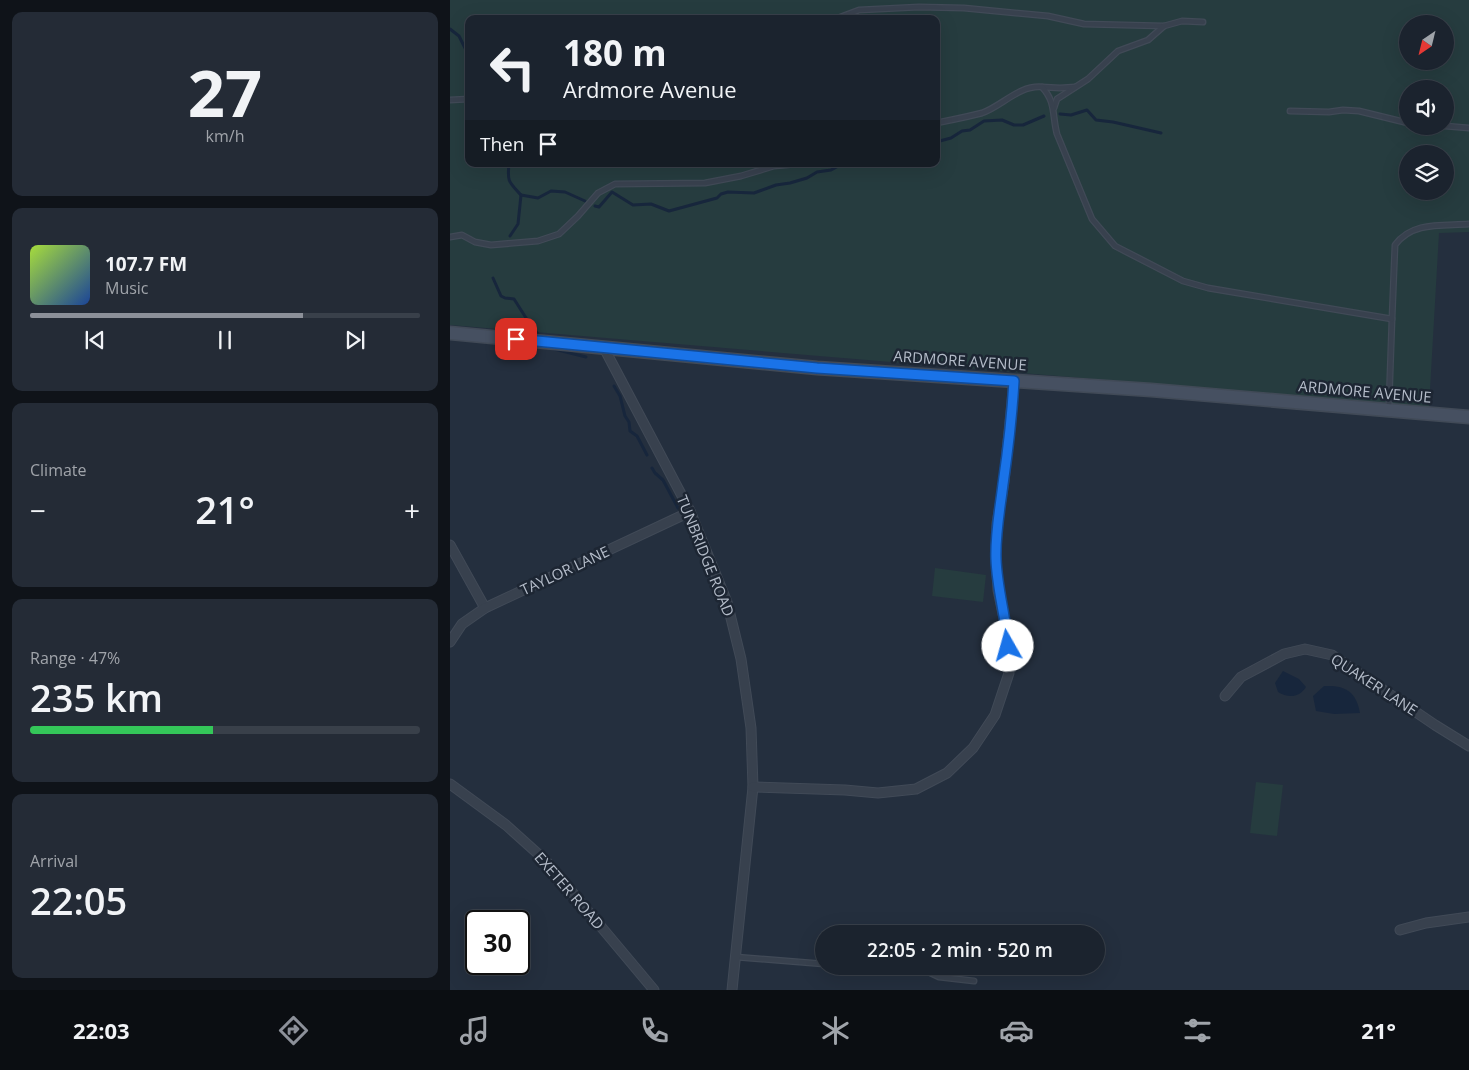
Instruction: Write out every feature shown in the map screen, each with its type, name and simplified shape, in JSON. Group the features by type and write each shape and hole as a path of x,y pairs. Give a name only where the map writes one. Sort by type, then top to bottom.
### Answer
{"street":[{"name":"ARDMORE AVENUE","path":"450,333 817,368 1223,395 1469,417"},
{"name":"TUNBRIDGE ROAD","path":"604,348 690,511 727,602 741,659 751,728 753,787 732,990"},
{"path":"753,787 878,793 916,789 947,773 973,748 995,715 1009,673 1007,633 998,590 996,558 997,523 1004,482 1014,381"},
{"name":"TAYLOR LANE","path":"450,642 462,624 485,608 690,511"},
{"path":"450,545 485,608"},
{"name":"QUAKER LANE","path":"1225,696 1241,677 1284,654 1306,649 1332,655 1469,746"},
{"name":"EXETER ROAD","path":"450,784 506,825 546,861 654,990"},
{"path":"1400,930 1426,923 1469,918"}],"lane":[{"path":"846,15 859,10 919,7 964,8 1048,16 1084,24 1164,26 1182,21 1202,22"},
{"path":"1054,108 1058,99 1088,79 1118,51 1148,40 1164,26"},
{"path":"940,122 984,112 1021,91 1036,86 1076,87"},
{"path":"1042,86 1049,95 1054,108 1057,134 1092,219 1115,246 1183,281 1208,288 1392,319"},
{"path":"450,100 465,99"},
{"path":"1290,110 1359,111 1399,121"},
{"path":"1454,127 1469,128"},
{"path":"450,237 462,234 475,242 491,245 538,241 560,234 574,221 598,192 615,184 705,183 741,176 771,167"},
{"path":"1389,404 1395,245 1400,237 1429,225 1469,224"},
{"path":"736,957 815,963"},
{"path":"934,975 974,981"}],"green space":[{"path":"450,0 1469,0 1469,232 1439,233 1429,407 450,325"},
{"path":"935,568 986,575 983,602 932,596"},
{"path":"1256,782 1283,785 1277,836 1250,833"}],"water":[{"path":"1283,671 1299,679 1306,687 1303,691 1293,696 1278,692 1275,683"},
{"path":"1324,686 1344,688 1348,691 1356,699 1360,713 1334,714 1316,711 1313,696"}],"waterway":[{"path":"450,29 459,36 465,48"},
{"path":"1060,114 1071,115 1087,110 1096,120 1161,133"},
{"path":"940,141 951,138 962,131 970,130 984,121 1002,120 1014,125 1023,125 1044,116"},
{"path":"509,167 510,181 521,195 518,224 510,236"},
{"path":"595,206 599,207 612,192 633,205 651,204 669,211 717,198 721,194 728,192 754,193 776,185 807,178 817,172 831,170 836,167"},
{"path":"521,195 538,198 551,191 565,192 585,201"},
{"path":"493,278 501,296 514,299 537,333"},
{"path":"550,348 586,357"},
{"path":"614,386 620,396 625,416 629,422 630,431 637,436 647,455"},
{"path":"652,468 663,480 678,508"}],"route":[{"path":"516,339 817,368 1014,381 1004,482 997,523 996,558 998,590 1008,646"}]}
